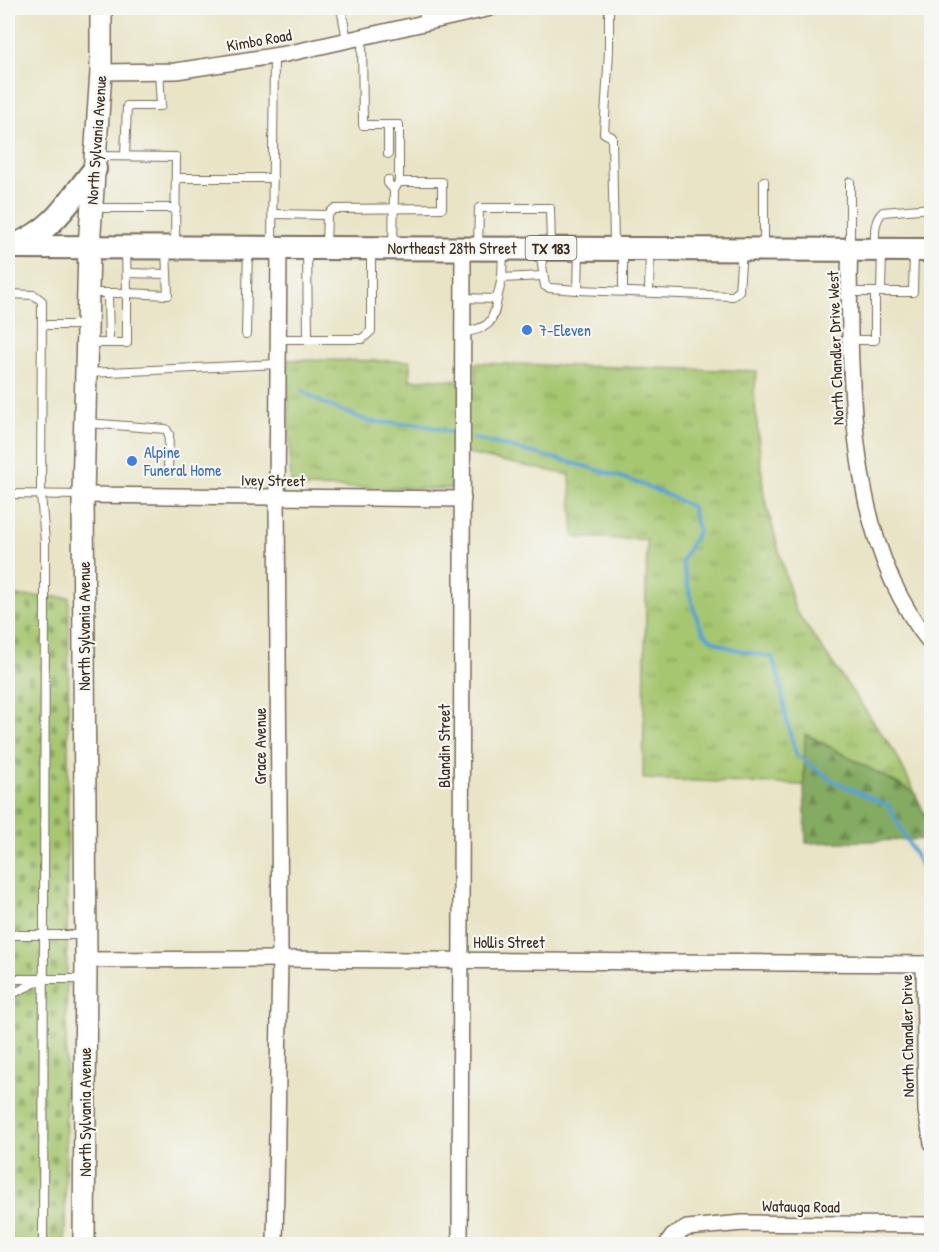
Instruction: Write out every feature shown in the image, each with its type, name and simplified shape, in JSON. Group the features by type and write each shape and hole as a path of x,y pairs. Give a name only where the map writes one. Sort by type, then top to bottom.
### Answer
{"main road":[{"name":"North Sylvania Avenue","path":"84,1245 86,936 83,495 88,334 98,293 89,247 101,72 101,8"},
{"path":"8,247 43,231 58,218 95,162"},
{"name":"Northeast 28th Street","path":"8,247 923,250"}],"street":[{"name":"Kimbo Road","path":"101,72 159,71 204,67 274,56 355,39 424,15 491,8"},
{"name":"Grace Avenue","path":"275,1245 280,959 276,248"},
{"name":"Blandin Street","path":"460,1245 463,298 471,248"},
{"name":"North Chandler Drive West","path":"850,249 852,391 862,482 874,531 893,583 914,624 932,645"},
{"name":"Ivey Street","path":"83,495 463,499"},
{"name":"Hollis Street","path":"86,969 280,959 928,964"},
{"name":"North Chandler Drive","path":"928,964 926,1111 932,1143"},
{"name":"Watauga Road","path":"670,1240 687,1228 743,1223 932,1225"}],"lane":[{"path":"278,339 362,339 371,331 382,248 393,209 394,190 399,182 399,125 363,125 355,39 341,8"},
{"path":"609,8 604,133 612,137 618,249 623,291"},
{"path":"274,56 273,214 276,248"},
{"path":"125,156 127,106 161,106 159,71"},
{"path":"388,125 388,154"},
{"path":"95,162 125,156 176,157 176,208 167,274 168,295 98,293 110,316 109,343"},
{"path":"176,178 273,178"},
{"path":"388,180 394,190"},
{"path":"471,248 479,208 550,208 543,276 545,286 578,290 733,296 739,291 753,249 764,181"},
{"path":"308,339 317,248 327,216 334,209 442,208 442,182 399,182"},
{"path":"850,182 850,249"},
{"path":"92,208 176,208"},
{"path":"850,340 875,340 878,292 879,249 876,224 878,216 883,212 932,208"},
{"path":"273,214 327,216"},
{"path":"43,325 88,334 109,343 127,343 126,247"},
{"path":"246,334 248,248"},
{"path":"463,333 483,328 491,322 502,278 503,248"},
{"path":"578,290 580,249"},
{"path":"649,292 650,249"},
{"path":"849,292 913,292 923,250"},
{"path":"127,273 167,274"},
{"path":"502,278 543,276"},
{"path":"8,294 34,295 42,301 43,325 41,494 45,564 43,1245"},
{"path":"463,298 497,299"},
{"path":"87,373 278,364"},
{"path":"86,423 166,429 169,434 168,470"},
{"path":"8,494 83,495"},
{"path":"8,934 86,936"},
{"path":"8,979 42,979 86,969"},
{"path":"8,996 42,979"}],"green space":[{"path":"287,360 410,361 410,380 476,382 475,363 757,371 754,393 764,496 795,610 896,754 915,793 806,734 804,785 643,779 647,540 574,537 570,475 477,456 454,448 451,489 291,487"},
{"path":"8,596 69,597 65,1244 8,1244"},
{"path":"805,734 915,793 931,828 931,839 806,843"}],"waterway":[{"path":"302,391 323,403 370,422 419,424 453,433"},
{"path":"473,438 613,474 666,494 692,507 698,531 682,561 691,600 702,630 720,644 772,657 780,681 786,718 796,754 831,780 889,806 916,857 932,880"}],"place":[{"name":"7-Eleven","path":"527,330"},
{"name":"Alpine Funeral Home","path":"132,461"}]}
